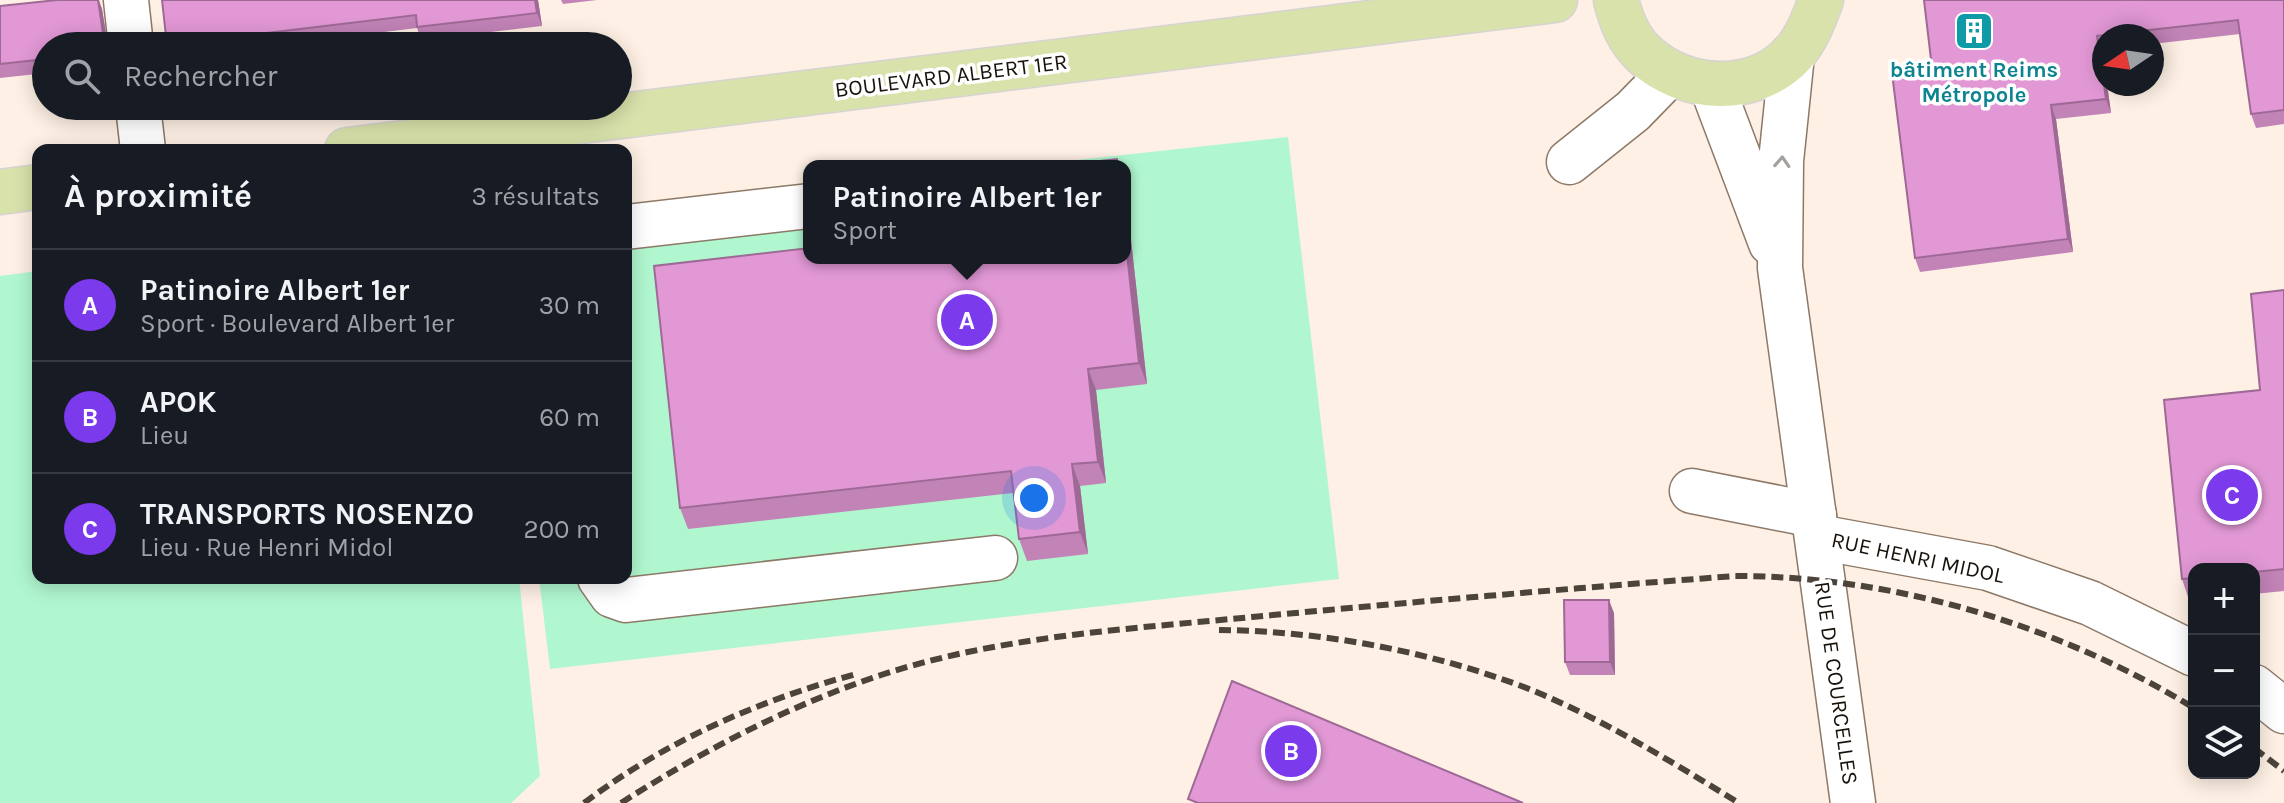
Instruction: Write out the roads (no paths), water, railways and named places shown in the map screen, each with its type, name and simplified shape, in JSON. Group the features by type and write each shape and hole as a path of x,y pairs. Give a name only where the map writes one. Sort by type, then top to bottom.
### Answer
{"main road":[{"name":"BOULEVARD ALBERT 1ER","path":"446,144 561,137 1555,0"},
{"path":"1616,0 1623,25 1643,53 1690,79 1736,84 1766,73 1792,55 1811,29 1821,0"},
{"path":"0,192 32,188"}],"street":[{"path":"126,0 129,32"},
{"name":"RUE DE COURCELLES","path":"1792,55 1781,161 1780,268 1853,803"},
{"path":"1569,162 1633,111 1690,79"},
{"name":"RUE DE COURCELLES","path":"1690,79 1780,268"},
{"path":"140,120 142,144"},
{"path":"632,226 803,207"},
{"path":"1692,491 1816,526"},
{"name":"RUE HENRI MIDOL","path":"1816,526 1988,568 2090,603 2188,651"},
{"path":"604,584 612,595 626,600 995,558"},
{"path":"2260,692 2284,711"}],"railway":[{"path":"621,803 715,747 780,715 881,675 972,651 1065,636 1159,626 1735,576 1795,578 1855,585 1974,611 2087,652 2142,678 2192,707"},
{"path":"1219,630 1297,634 1374,645 1488,674 1552,699 1607,726 1739,803"},
{"path":"584,803 647,760 714,725 783,697 856,674"},
{"path":"2260,753 2284,771"}],"place":[{"name":"bâtiment Reims Métropole","path":"1974,31"},
{"name":"Patinoire Albert 1er","path":"967,320"},
{"name":"TRANSPORTS NOSENZO","path":"2232,495"},
{"name":"APOK","path":"1291,751"}]}
